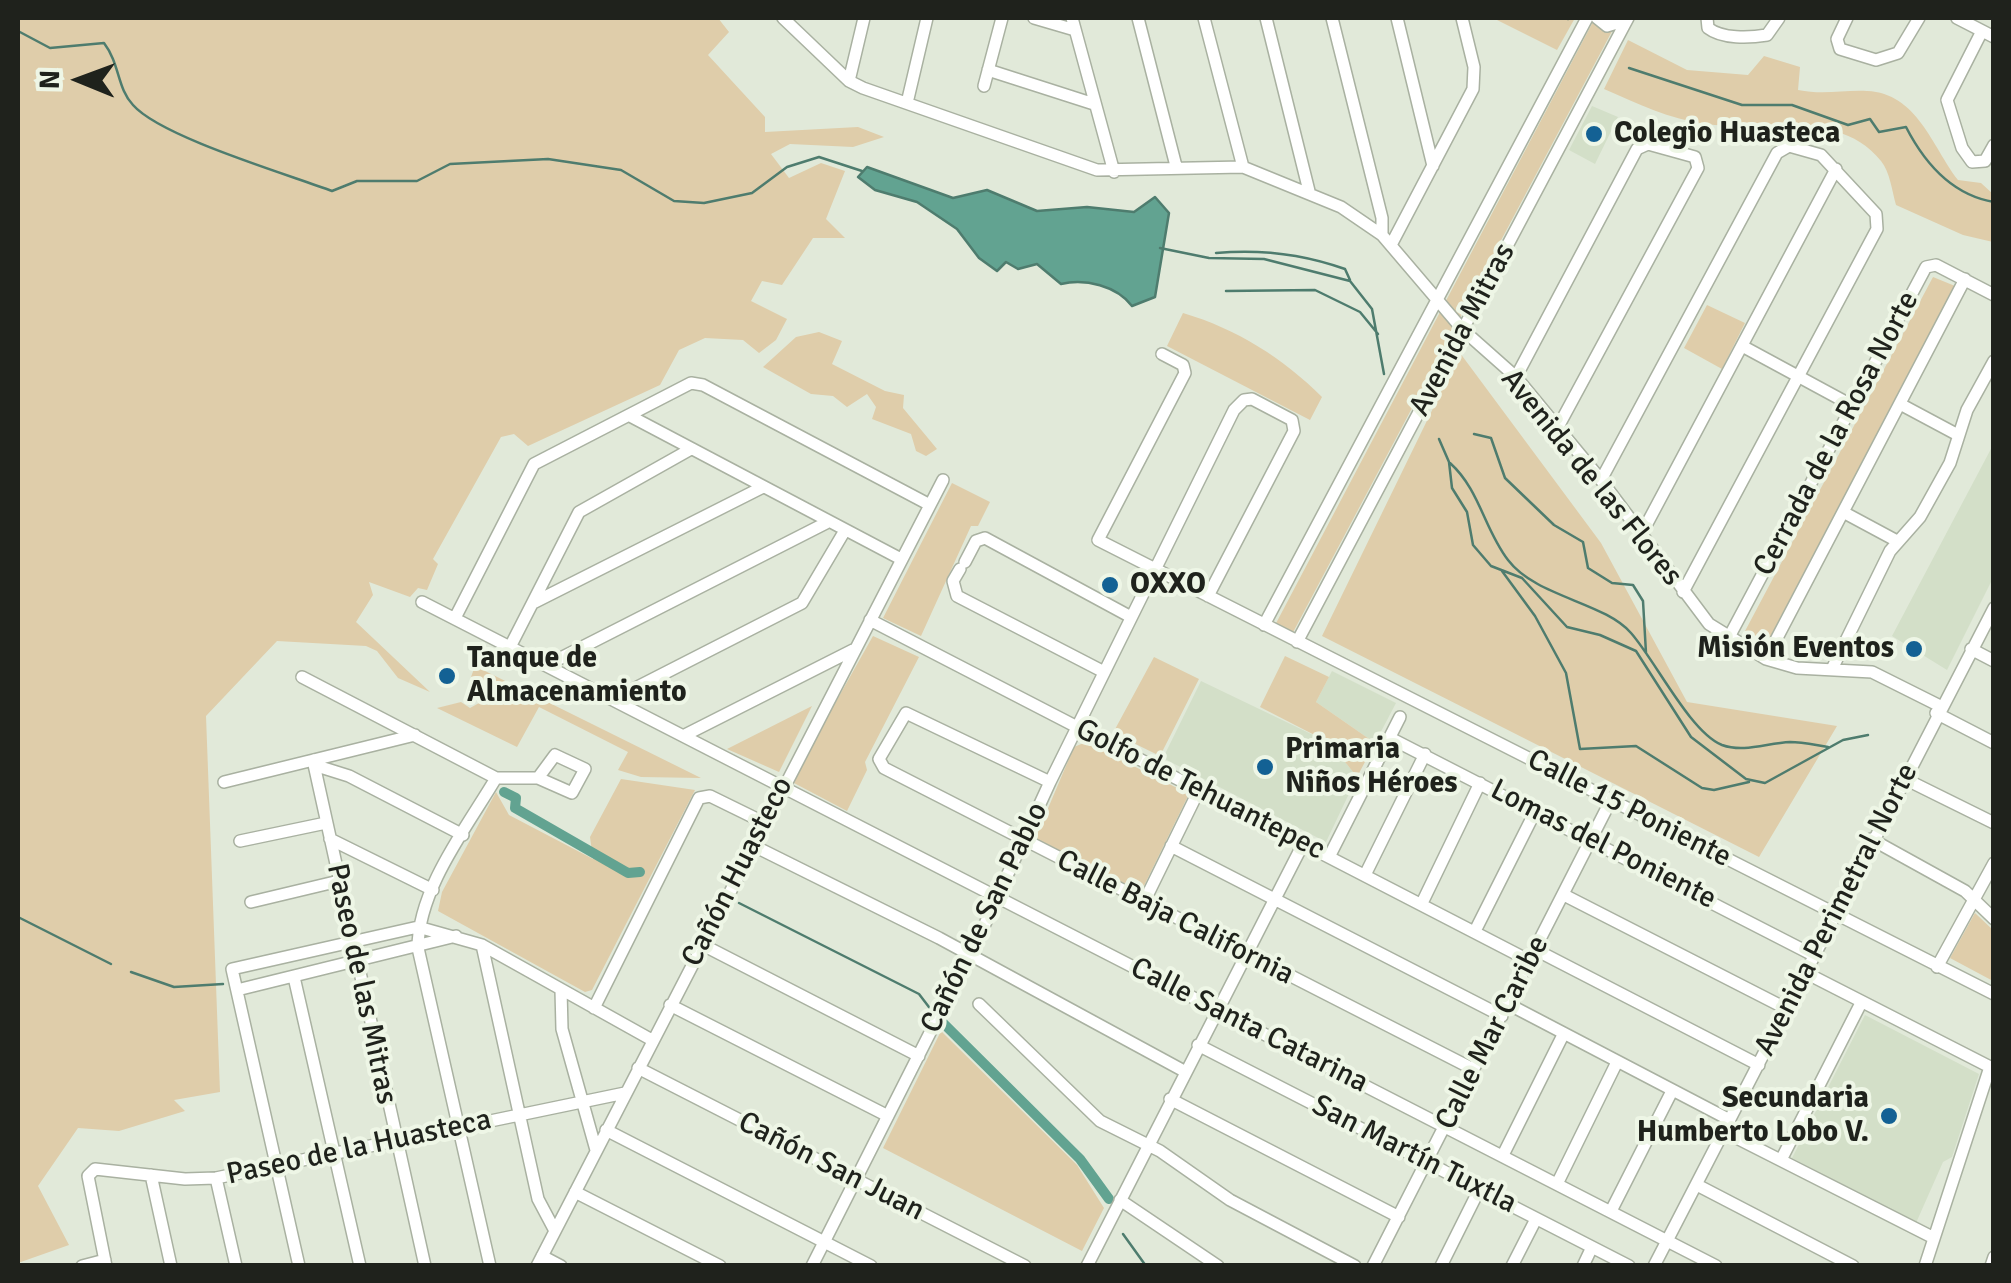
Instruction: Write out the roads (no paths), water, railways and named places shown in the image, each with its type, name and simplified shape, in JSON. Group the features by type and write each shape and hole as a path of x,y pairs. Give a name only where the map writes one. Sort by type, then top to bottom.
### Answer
{"street":[{"name":"Avenida de las Flores","path":"783,18 849,81 1074,163 1114,172 1176,166 1243,166 1309,191 1387,240 1463,330 1516,377 1642,532 1683,592 1728,639 1766,659 1796,668 1872,672 1994,743"},
{"path":"849,81 864,18"},
{"path":"907,103 927,18"},
{"path":"984,86 1002,18"},
{"path":"1034,18 1073,24 1114,172"},
{"path":"1138,18 1176,166"},
{"path":"1204,18 1243,166"},
{"path":"1266,18 1309,191"},
{"path":"1332,18 1387,240"},
{"path":"1397,18 1433,166"},
{"path":"1387,240 1474,89 1474,67 1462,18"},
{"name":"Avenida Mitras","path":"1264,625 1587,18"},
{"path":"1596,18 1607,26 1628,18"},
{"name":"Avenida Mitras","path":"1297,642 1628,18"},
{"path":"1708,23 1717,34 1767,34 1779,18"},
{"path":"1847,18 1838,45 1844,52 1876,60 1894,57 1919,18"},
{"path":"1957,18 1988,34 1947,100 1965,153 1981,163 1994,145"},
{"path":"988,70 1094,104"},
{"path":"1516,377 1642,144 1698,162 1558,427"},
{"path":"1601,480 1783,148 1813,150 1836,169 1878,222 1683,592"},
{"path":"1642,532 1836,169"},
{"name":"Cerrada de la Rosa Norte","path":"1728,639 1926,267 1936,265 1965,279"},
{"path":"1766,659 1965,279 1994,295"},
{"path":"1744,347 1853,406"},
{"name":"Calle 15 Poniente","path":"1162,354 1185,369 1098,540 1994,994"},
{"path":"1832,669 1897,540 1920,516 1950,464 1971,400 1994,361"},
{"path":"455,618 534,464 691,383 930,504"},
{"name":"Cañón de San Pablo","path":"812,1266 998,898 1077,726 1234,410 1244,400 1258,402 1294,424 1208,596"},
{"path":"1900,404 1958,435"},
{"path":"630,416 826,523 901,559"},
{"path":"511,645 578,512 691,449"},
{"name":"Cañón Huasteco","path":"539,1261 942,480"},
{"path":"533,602 764,488"},
{"path":"1842,512 1897,540"},
{"path":"549,664 826,523"},
{"path":"616,698 802,603 844,532"},
{"path":"1104,672 952,590 962,566 980,538 1131,617"},
{"name":"Calle Santa Catarina","path":"422,602 616,698 1716,1266"},
{"name":"Avenida Perimetral Norte","path":"1654,1266 1760,1065 1938,709 1994,608"},
{"name":"Golfo de Tehuantepec","path":"870,620 1198,792 1474,930 1760,1065"},
{"path":"1971,649 1994,661"},
{"path":"685,736 854,650"},
{"path":"302,676 496,778 538,778"},
{"name":"Calle Baja California","path":"1050,782 906,713 885,745 880,763 1246,956 1473,1069"},
{"path":"1329,857 1400,716"},
{"path":"224,782 415,736"},
{"name":"Lomas del Poniente","path":"1390,738 1815,956"},
{"path":"1365,875 1425,754"},
{"path":"314,762 463,835"},
{"name":"Paseo de las Mitras","path":"314,762 425,1266"},
{"path":"490,1266 418,948 418,927 433,890 496,778"},
{"path":"1903,778 1994,823"},
{"path":"1422,903 1480,783"},
{"path":"1144,900 1198,792"},
{"path":"594,1008 699,798 710,796 764,822"},
{"name":"Calle Mar Caribe","path":"1373,1266 1611,800"},
{"path":"1474,930 1535,812"},
{"path":"240,842 326,822"},
{"path":"330,839 433,890"},
{"path":"1871,839 1974,900 1994,919"},
{"path":"1088,1266 1184,1070 1304,844"},
{"path":"752,845 1184,1070"},
{"path":"1171,846 1617,1062 1672,1091 1781,1160 1934,1238"},
{"path":"1937,967 1994,862"},
{"path":"251,902 339,882"},
{"path":"1564,895 1787,1008"},
{"path":"299,1266 232,970 418,927 458,935 482,945 652,1040"},
{"path":"237,990 458,935"},
{"path":"701,944 919,1056"},
{"path":"482,945 538,1198 555,1231"},
{"path":"1806,973 1992,1068 1924,1266"},
{"path":"294,977 360,1266"},
{"path":"561,990 562,1029 596,1150"},
{"path":"1781,1160 1861,1002"},
{"path":"979,1004 1088,1114 1160,1151 1230,1200 1356,1266"},
{"path":"670,1006 888,1116"},
{"path":"1503,1154 1563,1036"},
{"name":"San Martín Tuxtla","path":"1198,1045 1629,1266"},
{"path":"1558,1182 1617,1062"},
{"name":"Cañón San Juan","path":"638,1068 1025,1266"},
{"path":"1610,1210 1672,1091"},
{"name":"Paseo de la Huasteca","path":"106,1263 88,1192 91,1170 216,1178 335,1157 626,1093"},
{"path":"1170,1098 1398,1217"},
{"path":"606,1130 872,1266"},
{"path":"152,1175 171,1266"},
{"path":"216,1178 236,1266"},
{"path":"1697,1185 1853,1266"},
{"path":"1441,1266 1479,1190"},
{"path":"574,1192 720,1266"},
{"path":"1120,1200 1218,1266"},
{"path":"1512,1266 1536,1218"},
{"path":"1582,1266 1592,1247"},
{"path":"1991,1266 1994,1257"},
{"path":"539,1261 560,1266"},
{"path":"82,1266 106,1263"}],"water":[{"path":"867,167 953,198 987,190 1037,211 1087,207 1134,212 1155,197 1169,213 1155,297 1132,306 1118,293 1100,285 1061,284 1037,264 1018,269 1006,262 997,271 979,258 957,229 917,202 875,190 858,177"}],"waterway":[{"path":"18,31 50,48 104,43 128,98 148,117 196,142 332,191 357,181 417,181 450,164 548,159 621,170 674,201 704,203 752,193 787,167 819,157 862,171"},
{"path":"1629,68 1742,105 1792,105 1848,125 1870,119 1879,132 1906,127 1941,175 1965,192 1994,202"},
{"path":"1160,248 1209,258 1264,259 1350,281 1372,309 1384,374"},
{"path":"1216,253 1297,256 1345,269 1350,280"},
{"path":"1226,291 1315,290 1360,312 1378,334"},
{"path":"1474,434 1491,438 1505,478 1554,525 1583,542 1588,568 1612,583 1633,585 1643,601 1646,653"},
{"path":"1439,439 1449,462 1452,488 1467,512 1473,545 1491,566 1522,578 1567,627 1600,635 1636,651 1691,737 1746,779 1765,783 1843,740 1868,735"},
{"path":"1450,463 1468,485 1508,560 1535,583 1619,622 1640,645 1685,711 1710,738 1739,748 1790,742 1828,747"},
{"path":"1502,571 1535,616 1566,673 1580,749 1636,746 1702,788 1714,790 1749,782"},
{"path":"504,792 516,798 515,808 628,873 640,872"},
{"path":"739,903 919,994 935,1015"},
{"path":"18,917 111,964"},
{"path":"131,972 174,987 223,984"},
{"path":"938,1018 1080,1159 1109,1199"},
{"path":"1123,1234 1146,1266"}],"place":[{"name":"Colegio Huasteca","path":"1594,134"},
{"name":"OXXO","path":"1110,585"},
{"name":"Misión Eventos","path":"1914,649"},
{"name":"Tanque de Almacenamiento","path":"447,676"},
{"name":"Primaria Niños Héroes","path":"1265,767"},
{"name":"Secundaria Humberto Lobo V.","path":"1889,1116"}]}
